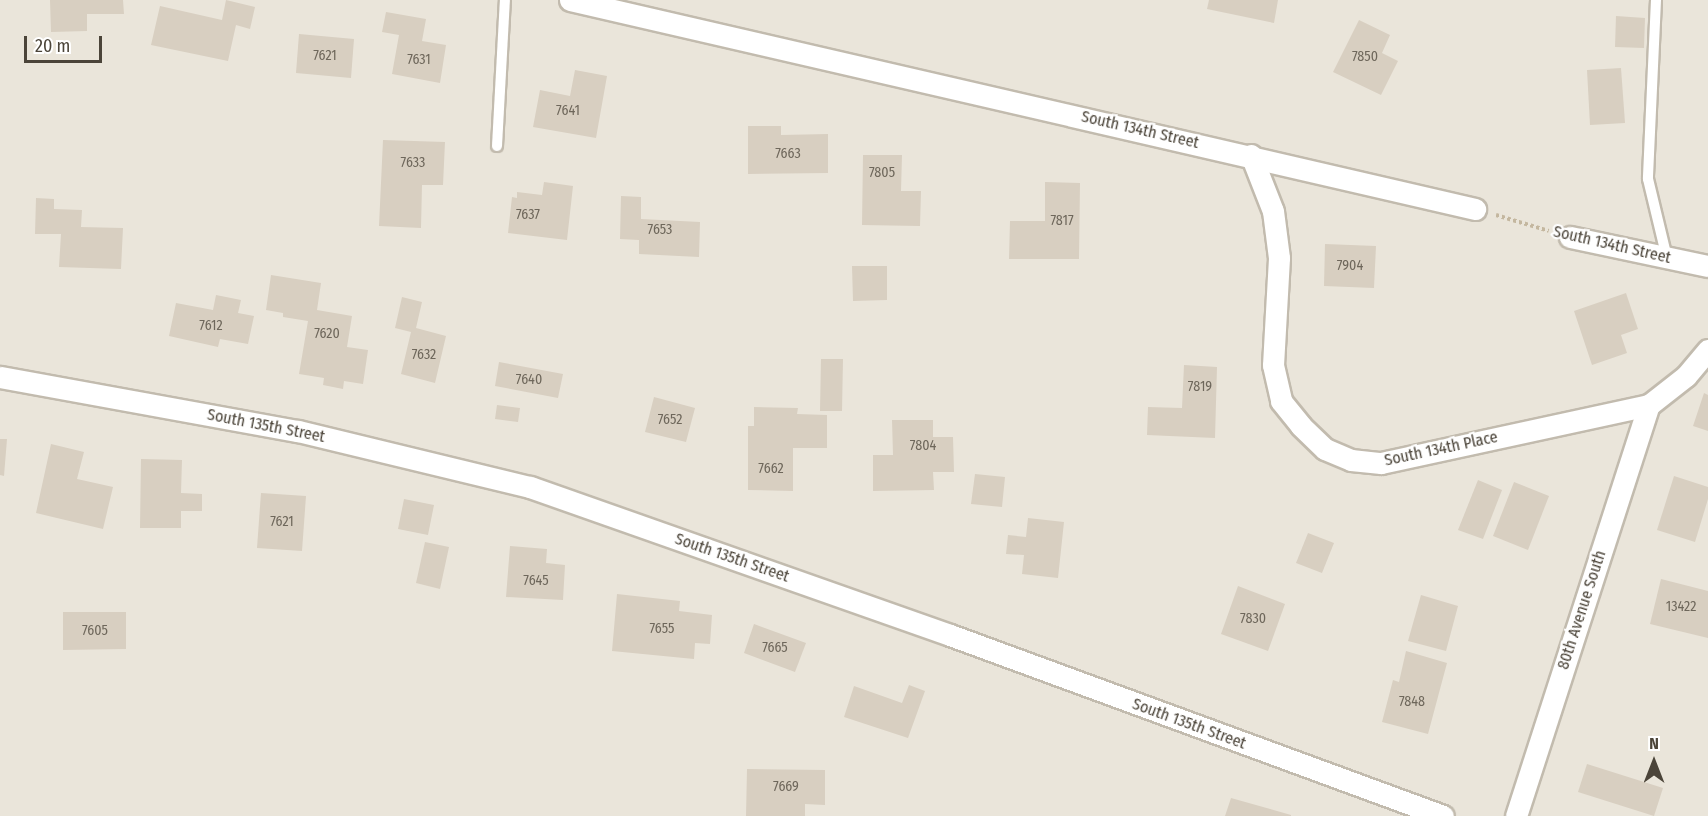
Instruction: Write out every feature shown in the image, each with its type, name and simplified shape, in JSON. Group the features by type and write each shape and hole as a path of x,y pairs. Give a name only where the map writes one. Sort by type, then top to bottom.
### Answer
{"street":[{"name":"South 134th Street","path":"570,0 1251,155 1475,209"},
{"name":"South 134th Place","path":"1251,155 1273,211 1279,258 1273,365 1281,401 1324,449 1351,460 1381,463 1649,405 1686,376 1708,350"},
{"name":"South 134th Street","path":"1570,237 1708,266"},
{"name":"South 135th Street","path":"0,377 298,431 530,487 939,631 1443,816"},
{"name":"80th Avenue South","path":"1516,816 1649,405"}],"lane":[{"path":"497,146 505,0"},
{"path":"1656,0 1648,179 1667,258"}],"path":[{"name":"South 134th Street","path":"1475,209 1570,237"}],"shaded area":[{"path":"0,0 1708,0 1708,816 0,816"}],"building":[{"path":"50,0 123,0 124,14 87,14 87,31 51,32"},
{"path":"226,0 255,7 250,29 236,25 228,61 151,45 160,6 222,20"},
{"path":"1209,0 1278,0 1274,23 1207,9"},
{"path":"386,12 426,19 422,41 446,45 440,83 392,74 399,35 382,32"},
{"path":"1616,16 1645,18 1644,48 1615,47"},
{"path":"1359,20 1390,35 1382,53 1398,61 1381,95 1333,72"},
{"path":"299,34 354,39 351,78 296,73"},
{"path":"1621,68 1625,123 1590,125 1587,70"},
{"path":"575,70 607,76 596,138 533,127 540,90 570,96"},
{"path":"748,126 781,126 781,135 828,134 828,173 748,174"},
{"path":"383,140 445,142 443,185 422,185 421,228 379,226"},
{"path":"863,155 902,155 901,191 921,191 920,226 862,225"},
{"path":"544,182 573,186 567,240 508,233 512,197 517,198 517,192 542,195"},
{"path":"1045,182 1080,183 1079,259 1009,259 1010,221 1045,221"},
{"path":"621,196 641,197 641,219 700,222 699,257 639,254 639,240 620,239"},
{"path":"36,198 54,199 54,209 82,210 81,227 123,228 121,269 59,267 61,234 35,234"},
{"path":"1325,244 1376,246 1374,288 1324,286"},
{"path":"852,266 887,266 887,300 853,301"},
{"path":"271,275 321,283 317,310 352,316 347,347 368,350 363,384 344,381 343,389 323,385 324,378 299,374 308,321 283,317 283,313 266,310"},
{"path":"1626,293 1638,329 1621,335 1627,353 1592,365 1574,311"},
{"path":"216,295 241,300 238,313 254,316 248,344 220,339 218,347 169,336 176,303 213,310"},
{"path":"402,297 422,302 416,328 446,336 435,383 401,374 411,332 395,328"},
{"path":"821,359 843,359 842,411 820,411"},
{"path":"499,362 563,374 558,398 495,386"},
{"path":"1184,365 1217,367 1215,438 1147,435 1148,407 1182,408"},
{"path":"1704,393 1708,395 1708,431 1693,426"},
{"path":"654,397 695,408 686,442 645,432"},
{"path":"497,405 520,408 518,422 495,419"},
{"path":"754,407 798,408 797,414 827,415 827,448 793,448 793,491 748,490 748,426 754,426"},
{"path":"892,420 933,420 933,437 953,437 954,472 933,472 934,490 873,491 873,455 893,455"},
{"path":"0,439 7,439 4,476 0,475"},
{"path":"51,444 84,452 77,479 113,487 103,529 36,513"},
{"path":"141,459 182,460 181,493 202,494 202,511 181,511 181,528 140,528"},
{"path":"975,474 1005,477 1002,507 971,504"},
{"path":"1674,476 1708,487 1708,499 1695,542 1657,530"},
{"path":"1478,480 1502,490 1483,539 1458,530"},
{"path":"1514,482 1549,496 1528,550 1493,536"},
{"path":"261,493 306,496 302,551 257,548"},
{"path":"404,499 434,505 428,535 398,529"},
{"path":"1028,518 1064,522 1058,578 1022,574 1024,555 1006,554 1008,535 1026,537"},
{"path":"1308,533 1334,543 1322,573 1296,563"},
{"path":"425,542 449,547 440,589 416,583"},
{"path":"510,546 547,549 546,563 565,565 563,600 506,597"},
{"path":"1661,579 1708,591 1708,638 1650,624"},
{"path":"1238,586 1285,604 1268,651 1221,634"},
{"path":"617,594 680,601 679,611 712,615 710,644 695,643 694,659 612,651"},
{"path":"1421,595 1458,606 1446,651 1408,641"},
{"path":"63,612 126,612 126,649 63,650"},
{"path":"754,624 806,643 795,672 744,653"},
{"path":"1406,651 1447,663 1428,734 1382,722 1393,680 1399,682"},
{"path":"909,685 925,691 908,738 844,717 854,686 902,703"},
{"path":"1587,764 1663,788 1654,816 1578,792"},
{"path":"747,769 825,770 825,805 805,804 805,816 746,816"},
{"path":"1231,798 1291,815 1291,816 1225,816"}]}
